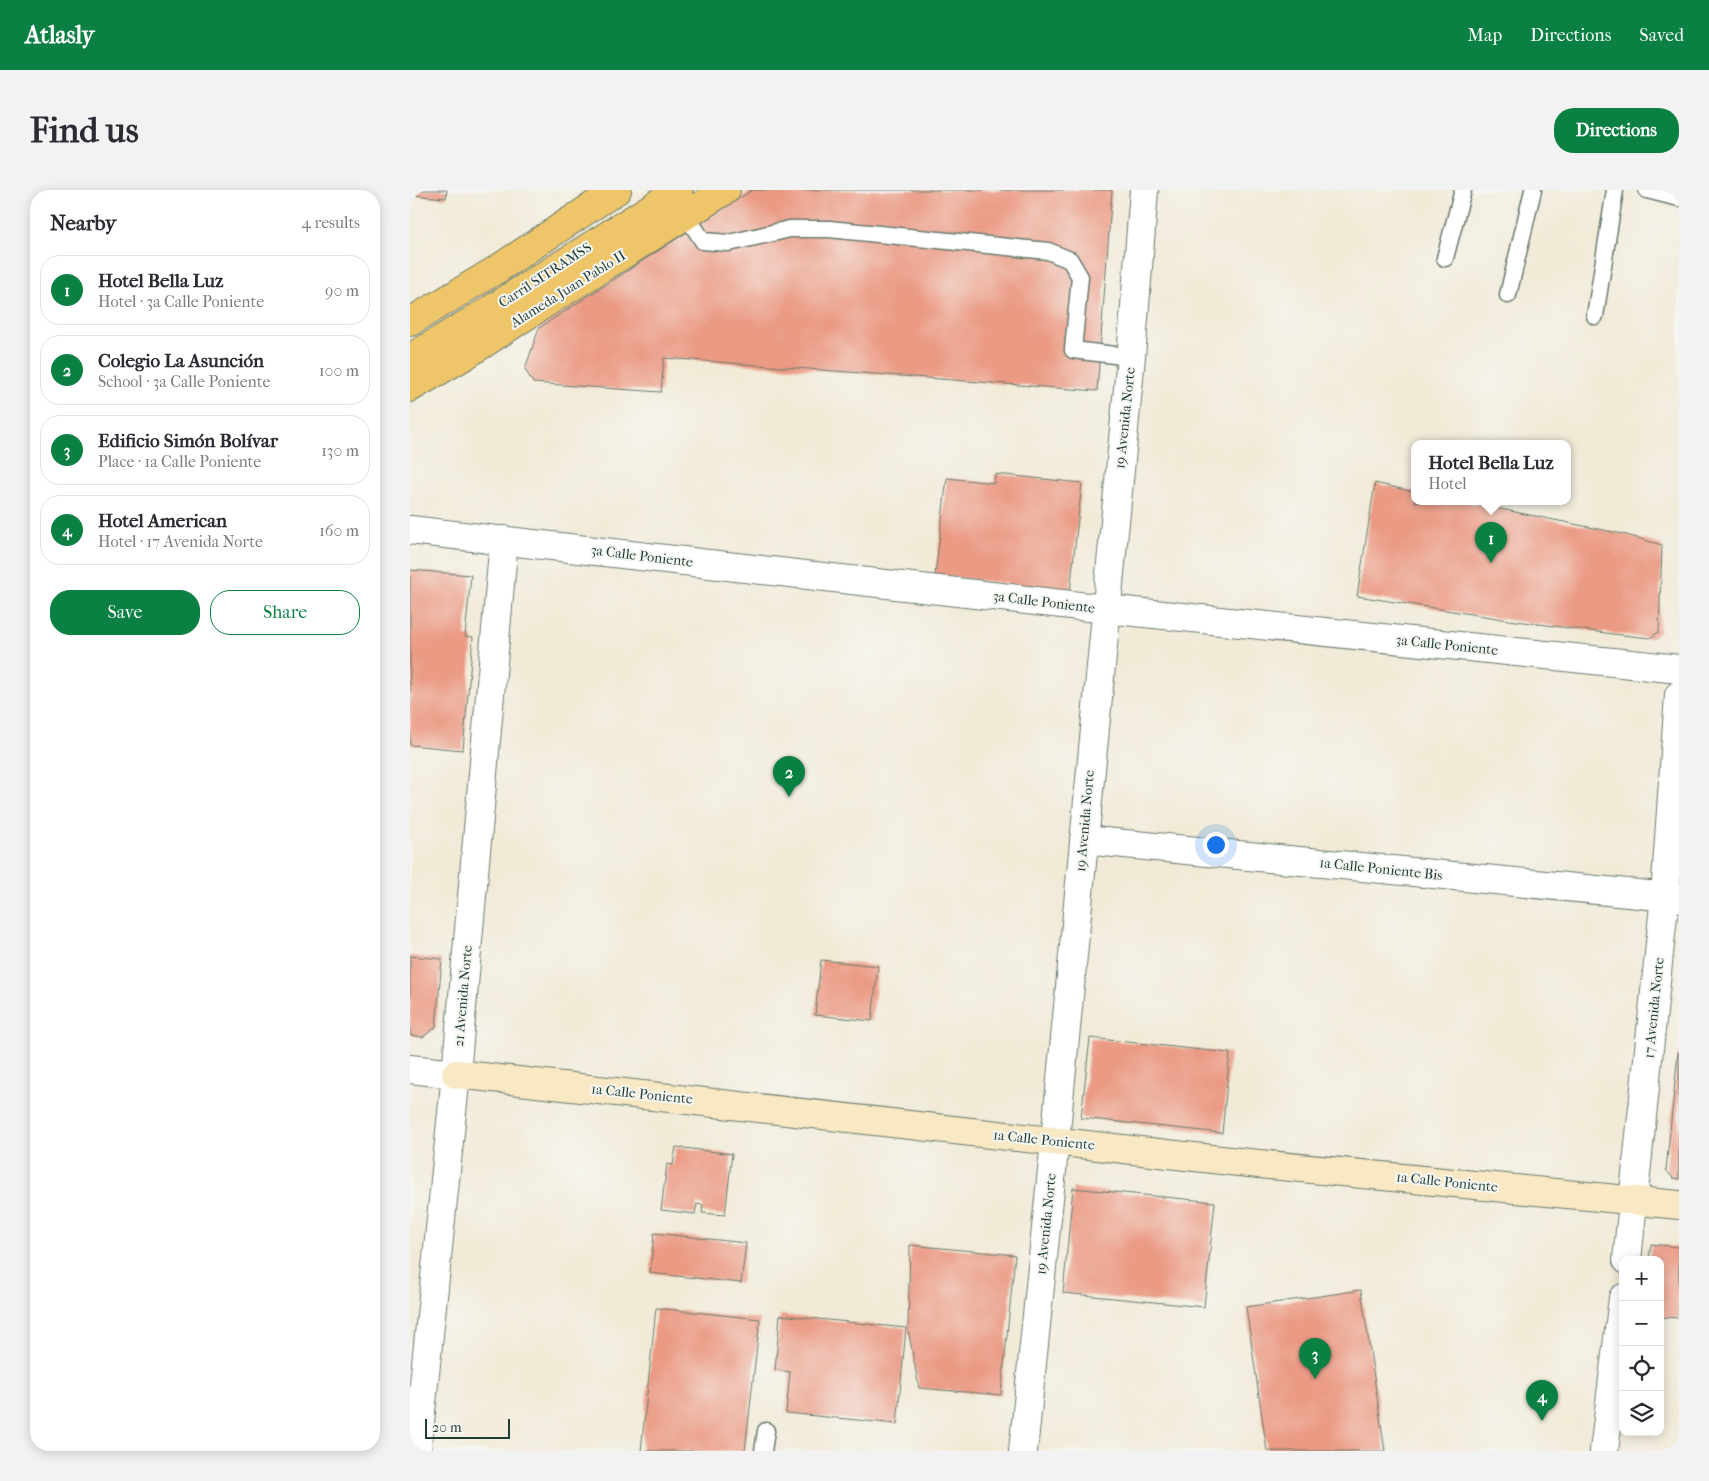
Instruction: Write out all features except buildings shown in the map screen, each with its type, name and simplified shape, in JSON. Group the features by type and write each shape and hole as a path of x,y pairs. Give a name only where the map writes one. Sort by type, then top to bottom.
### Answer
{"main road":[{"path":"410,322 496,270 617,190"},
{"name":"Alameda Juan Pablo II","path":"410,388 466,355 543,304 682,203 726,190"},
{"name":"Carril SITRAMSS","path":"410,358 488,311 682,203"},
{"name":"1a Calle Poniente","path":"456,1074 1239,1162 1679,1205"}],"street":[{"name":"19 Avenida Norte","path":"1022,1451 1055,1141 1131,357 1144,190"},
{"name":"3a Calle Poniente","path":"410,530 1106,609 1679,669"},
{"name":"21 Avenida Norte","path":"417,1451 456,1074 504,540"},
{"name":"17 Avenida Norte","path":"1627,1256 1672,897 1679,696"},
{"name":"1a Calle Poniente Bis","path":"1084,840 1672,897"},
{"name":"1a Calle Poniente","path":"410,1069 456,1074"},
{"path":"1604,1451 1623,1301"}],"lane":[{"path":"1445,258 1463,190"},
{"path":"1508,294 1533,190"},
{"path":"1595,316 1615,190"},
{"path":"1647,190 1679,198"},
{"path":"682,203 703,241 728,243 790,229 828,229 1048,252 1070,260 1080,277 1073,350 1131,357"},
{"path":"764,1451 766,1431"}],"place":[{"name":"Hotel Bella Luz","path":"1491,563"},
{"name":"Colegio La Asunción","path":"789,797"},
{"name":"Edificio Simón Bolívar","path":"1315,1379"},
{"name":"Hotel American","path":"1542,1421"}]}
